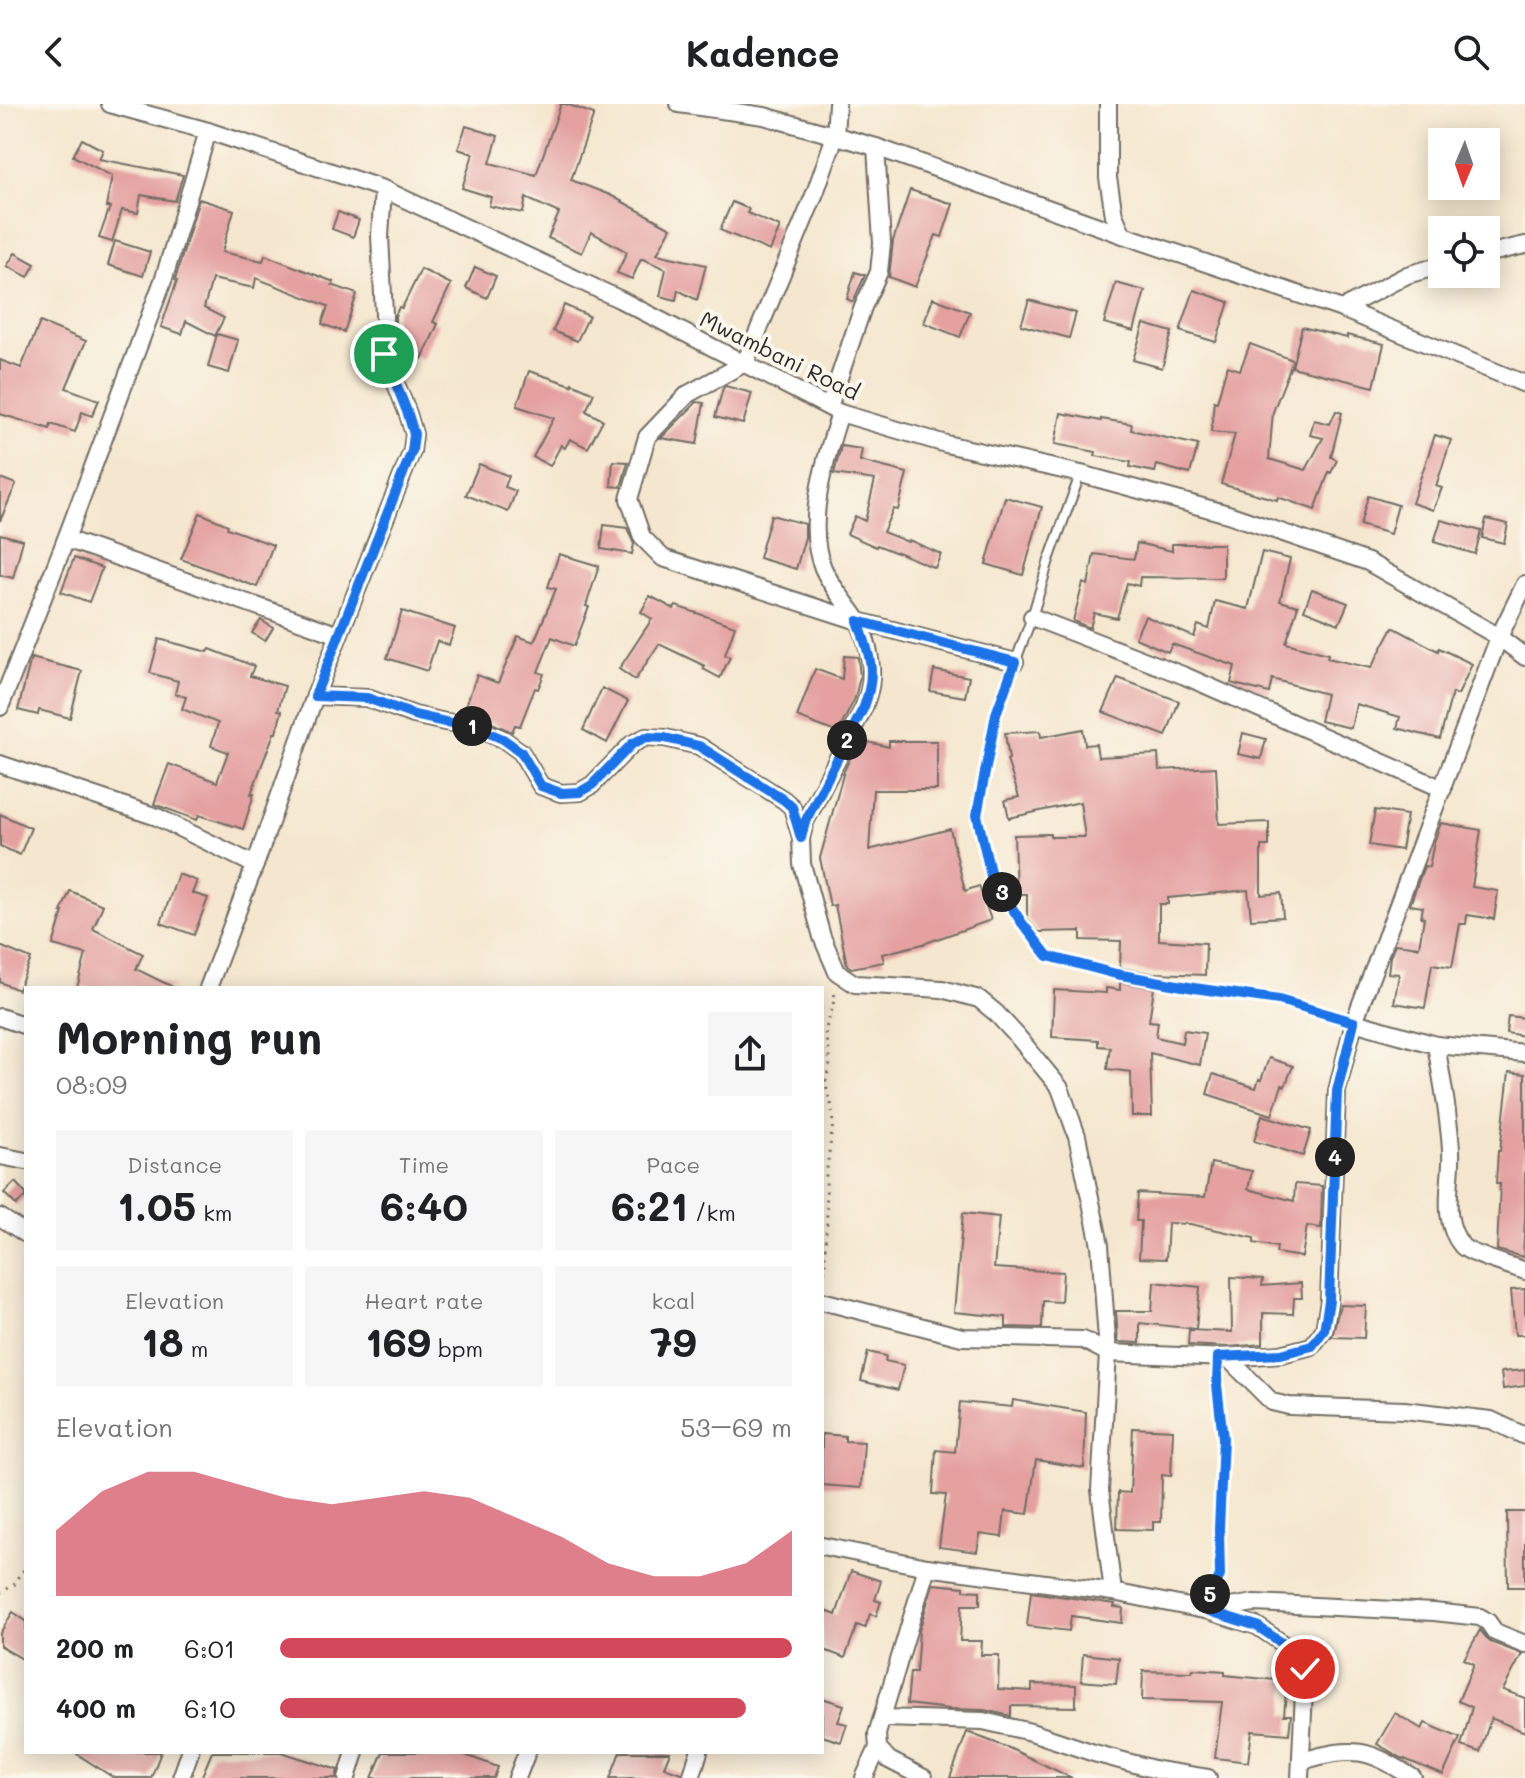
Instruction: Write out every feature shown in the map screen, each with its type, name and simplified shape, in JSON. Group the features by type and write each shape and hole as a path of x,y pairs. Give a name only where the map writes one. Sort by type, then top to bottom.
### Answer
{"street":[{"name":"Mwambani Road","path":"110,104 208,131 383,189 619,299 834,410 946,444 1081,474 1228,514 1368,562 1499,637 1525,657"},
{"path":"679,104 764,116 876,147 1342,309 1525,384"},
{"path":"835,136 837,104"},
{"path":"848,104 745,363 688,394 647,437 629,499 642,537 663,558 858,621 1015,662"},
{"path":"1108,104 1108,178 1114,215 1123,235"},
{"path":"0,707 164,278 208,131"},
{"path":"801,838 805,822 864,707 871,681 871,661 858,621 824,570 816,549 815,530 834,410 863,307 879,272 882,243 876,147"},
{"path":"209,986 315,696 412,451 414,434 384,354 380,236 383,189"},
{"path":"1500,251 1525,245"},
{"path":"1342,309 1407,275 1428,269"},
{"path":"66,539 339,635"},
{"path":"824,1302 962,1337 1083,1340 1108,1353 1223,1357 1281,1354 1312,1346 1324,1330 1329,1301 1337,1091 1354,1022 1499,637 1525,584"},
{"path":"1032,617 1185,676 1443,789"},
{"path":"315,696 367,698 414,715 470,725 503,739 521,752 541,786 561,793 580,792 592,785 632,744 646,737 699,746 792,807 801,838 802,864 822,937 837,972 855,984 942,989 979,999 1018,1037 1060,1088 1077,1136 1100,1245 1108,1353 1100,1490 1113,1592"},
{"path":"0,764 157,817 255,865"},
{"path":"0,1017 24,1025"},
{"path":"1354,1022 1436,1045 1525,1053"},
{"path":"1436,1045 1452,1152 1448,1199 1450,1226 1464,1248 1525,1271"},
{"path":"0,1156 24,1161"},
{"path":"0,1217 24,1233"},
{"path":"1223,1357 1272,1402 1289,1406 1404,1410 1491,1420 1525,1436"},
{"path":"824,1546 927,1567 1113,1592 1209,1611 1257,1626 1288,1647 1305,1669 1301,1770"},
{"path":"864,1778 878,1748 877,1734 927,1567"},
{"path":"1209,1611 1254,1603 1434,1612 1480,1617 1495,1632 1525,1644"},
{"path":"883,1718 983,1721 1031,1732 1157,1770 1208,1778"},
{"path":"878,1748 889,1760 924,1778"},
{"path":"1301,1770 1332,1752 1356,1751 1382,1759 1413,1778"},
{"path":"181,1778 189,1754"},
{"path":"347,1778 354,1754"},
{"path":"517,1778 526,1754"},
{"path":"691,1778 698,1754"}],"lane":[{"path":"1081,474 996,714 977,815 991,876 1048,956 1132,977 1279,1000 1354,1022"}],"path":[{"path":"824,1272 828,1212 826,1176 833,1123 826,1081 830,1064 825,1031 833,1006 837,972"},
{"path":"1209,1611 1209,1595 1220,1576 1223,1438 1217,1385 1223,1357"},
{"path":"0,1593 14,1585 24,1570"}],"building":[{"path":"561,104 594,114 571,180 610,195 671,228 657,254 706,265 697,300 678,290 676,300 660,296 666,269 643,259 632,279 617,273 627,252 591,232 582,253 548,238 559,213 526,198 523,213 489,206 491,197 462,188 473,154 458,149 466,126 498,136 490,163 536,175"},
{"path":"82,139 103,150 99,159 183,175 175,201 141,195 138,213 122,210 112,242 99,238 110,207 106,207 112,176 73,156"},
{"path":"910,190 953,204 942,237 936,235 915,287 889,277 893,241"},
{"path":"199,199 234,210 222,252 263,261 265,255 357,294 344,332 322,324 328,306 256,278 254,288 212,279 204,308 224,318 215,336 186,321 182,334 161,327"},
{"path":"732,202 749,209 747,213 780,227 770,251 720,230"},
{"path":"338,212 359,220 353,237 332,229"},
{"path":"115,241 150,252 143,276 108,265"},
{"path":"15,253 35,264 28,277 7,266"},
{"path":"475,267 496,276 487,298 466,288"},
{"path":"421,269 451,284 433,322 438,324 422,359 395,347 395,316"},
{"path":"855,272 865,275 853,302 847,299"},
{"path":"1116,283 1145,291 1134,331 1104,323"},
{"path":"1194,290 1229,302 1216,342 1180,331"},
{"path":"933,298 970,312 960,337 924,323"},
{"path":"1029,300 1076,313 1069,338 1021,325"},
{"path":"564,305 589,316 577,341 553,331"},
{"path":"40,322 86,341 66,388 99,400 92,416 82,412 75,432 51,424 50,429 0,414 0,360 21,368"},
{"path":"1144,324 1172,332 1162,368 1133,360"},
{"path":"1302,327 1384,344 1374,387 1292,367"},
{"path":"217,334 238,340 229,373 208,367"},
{"path":"1250,344 1293,360 1273,412 1269,459 1306,470 1323,438 1310,435 1314,420 1330,424 1336,411 1342,413 1331,457 1337,460 1329,472 1315,510 1278,497 1277,500 1221,484 1235,434 1211,432 1214,401 1217,402 1227,366 1240,370"},
{"path":"529,371 572,383 594,393 586,411 603,420 588,448 570,439 565,448 561,445 550,466 533,457 554,418 517,406"},
{"path":"725,386 752,393 743,424 715,417"},
{"path":"697,402 704,403 697,444 661,438"},
{"path":"1061,413 1132,424 1131,430 1198,445 1190,474 1157,465 1155,472 1130,467 1131,462 1095,456 1096,452 1055,444"},
{"path":"1435,435 1451,440 1436,486 1442,488 1433,510 1412,503"},
{"path":"841,446 862,449 860,461 907,473 898,510 893,509 883,532 941,554 935,568 847,534 855,516 865,521 875,480 834,474"},
{"path":"613,461 628,462 621,487 611,486"},
{"path":"479,464 509,476 505,487 516,491 508,512 466,495"},
{"path":"0,478 16,484 0,521"},
{"path":"1368,496 1398,505 1390,534 1360,525"},
{"path":"1005,497 1042,507 1023,575 986,564"},
{"path":"200,513 228,525 227,528 273,545 257,587 181,559"},
{"path":"771,515 805,524 805,537 796,569 759,558"},
{"path":"1486,519 1508,524 1504,543 1482,538"},
{"path":"1441,520 1481,531 1475,554 1434,542"},
{"path":"604,525 627,528 634,544 632,554 601,549"},
{"path":"0,534 23,540 13,578 0,575"},
{"path":"1137,543 1172,551 1172,544 1223,544 1223,578 1140,577 1139,586 1127,583 1117,618 1094,613 1090,628 1073,621 1083,583 1088,585 1094,554 1134,559"},
{"path":"1262,552 1290,559 1280,601 1298,606 1286,643 1328,654 1327,658 1371,668 1393,627 1438,651 1439,648 1472,664 1458,695 1452,693 1440,739 1397,728 1400,717 1356,704 1351,728 1320,721 1326,694 1272,679 1269,693 1231,683 1235,666 1172,644 1168,652 1135,638 1145,616 1194,637 1198,625 1209,629 1215,601 1248,609"},
{"path":"559,554 599,566 586,606 589,607 574,646 552,637 538,672 544,674 538,689 535,688 520,726 515,725 512,732 463,713 477,675 498,683 518,636 534,642 556,589 548,587"},
{"path":"74,558 102,568 89,602 61,592"},
{"path":"1312,589 1348,603 1339,624 1304,610"},
{"path":"650,596 674,609 676,606 735,626 725,655 730,657 720,678 703,669 705,666 659,644 635,680 619,669 652,619 641,612"},
{"path":"402,611 455,628 449,645 437,641 427,671 387,658"},
{"path":"261,620 273,628 265,641 252,633"},
{"path":"159,639 208,652 210,649 254,666 250,676 285,686 276,733 251,794 254,794 243,829 199,815 197,820 154,804 169,764 217,782 228,752 211,746 218,723 182,709 186,697 175,694 178,681 150,673"},
{"path":"844,656 858,657 860,677 855,698 838,733 797,717 815,669 842,679"},
{"path":"31,658 82,671 70,718 39,710 38,715 18,710"},
{"path":"934,670 969,677 965,697 930,691"},
{"path":"1118,678 1179,701 1166,736 1103,712"},
{"path":"602,688 628,701 607,743 583,730"},
{"path":"1083,729 1085,745 1096,744 1098,757 1158,754 1159,770 1216,767 1219,824 1269,822 1269,846 1261,846 1261,895 1281,893 1283,917 1251,919 1248,890 1168,898 1168,904 1159,904 1159,940 1206,943 1205,975 1156,974 1120,968 1121,941 1081,940 1081,931 1038,932 1027,918 1027,894 1016,894 1014,835 1085,837 1080,802 1009,818 1005,800 1019,797 1007,760 1005,733 1040,731 1041,737"},
{"path":"1243,733 1266,739 1261,759 1238,754"},
{"path":"859,740 889,747 889,741 937,741 937,790 873,790 869,850 950,829 965,891 979,886 991,920 923,944 882,954 884,962 851,968 847,965 835,905 830,906 820,858 844,771"},
{"path":"1375,810 1407,815 1401,850 1369,845"},
{"path":"0,814 31,828 20,855 0,846"},
{"path":"1441,823 1481,830 1472,887 1498,891 1494,919 1467,915 1466,924 1460,924 1452,967 1432,964 1425,1008 1394,1003 1399,974 1388,973 1390,957 1395,944 1419,947 1423,907 1410,905 1424,866 1429,867"},
{"path":"178,874 197,881 192,893 208,898 194,935 161,923"},
{"path":"70,891 103,905 93,929 143,954 136,969 171,986 78,986 86,954 53,945"},
{"path":"0,946 31,959 18,990 0,982"},
{"path":"1120,982 1154,988 1149,1021 1158,1022 1156,1037 1182,1043 1184,1030 1205,1033 1200,1065 1150,1053 1152,1116 1132,1116 1131,1072 1107,1069 1110,1047 1098,1046 1098,1040 1052,1037 1054,990 1106,993 1106,988 1120,990"},
{"path":"1508,1016 1525,1018 1525,1036 1506,1033"},
{"path":"1269,1058 1293,1066 1285,1086 1282,1085 1272,1115 1207,1094 1213,1074 1256,1088"},
{"path":"1509,1072 1525,1074 1523,1257 1497,1250 1498,1151"},
{"path":"1262,1115 1311,1130 1303,1156 1254,1141"},
{"path":"1211,1163 1252,1171 1248,1189 1294,1201 1295,1184 1322,1186 1321,1228 1307,1226 1302,1257 1276,1253 1277,1247 1254,1243 1254,1238 1190,1224 1168,1223 1166,1259 1139,1258 1141,1221 1136,1221 1138,1193 1205,1197"},
{"path":"15,1182 24,1192 24,1198 16,1205 4,1193"},
{"path":"963,1213 999,1217 994,1268 1063,1272 1061,1302 1043,1301 1042,1328 1006,1327 1006,1317 954,1312"},
{"path":"1231,1277 1263,1279 1262,1286 1301,1283 1302,1298 1294,1298 1293,1314 1263,1313 1263,1344 1228,1347 1188,1345 1189,1330 1232,1332"},
{"path":"1154,1282 1200,1287 1196,1329 1140,1323 1140,1343 1118,1342 1116,1311 1152,1311"},
{"path":"1525,1289 1525,1335 1515,1335 1511,1290"},
{"path":"1340,1305 1366,1306 1364,1338 1332,1337"},
{"path":"868,1352 886,1356 885,1361 904,1365 898,1390 861,1381"},
{"path":"1525,1370 1525,1386 1503,1389 1501,1372"},
{"path":"1013,1400 1086,1412 1084,1468 1036,1460 1028,1514 1005,1511 1002,1537 980,1534 977,1552 939,1547 946,1495 933,1494 936,1450 955,1452 960,1402 1012,1407"},
{"path":"1133,1428 1173,1430 1171,1476 1162,1475 1161,1522 1153,1522 1153,1530 1117,1529 1118,1492 1130,1493"},
{"path":"824,1434 845,1436 845,1441 864,1442 861,1488 824,1485"},
{"path":"1507,1512 1525,1512 1525,1587 1508,1587"},
{"path":"851,1571 881,1581 875,1600 881,1602 876,1616 870,1614 865,1628 857,1625 845,1658 824,1650 824,1610 836,1615"},
{"path":"933,1584 980,1591 980,1605 962,1605 960,1641 982,1641 981,1655 999,1655 998,1689 1032,1691 1032,1684 1076,1685 1076,1707 1011,1706 1011,1716 984,1710 907,1704 910,1672 916,1672 919,1631"},
{"path":"1031,1592 1115,1604 1114,1607 1123,1608 1122,1623 1071,1616 1069,1631 1027,1626"},
{"path":"13,1612 24,1620 24,1660 0,1646 0,1633"},
{"path":"1480,1630 1490,1642 1522,1654 1503,1690 1525,1698 1525,1732 1491,1718 1480,1752 1461,1746 1472,1707 1458,1701 1474,1664 1464,1659"},
{"path":"1083,1654 1119,1658 1116,1684 1081,1681"},
{"path":"1193,1669 1287,1681 1284,1715 1291,1715 1289,1734 1252,1731 1248,1762 1215,1758 1222,1702 1142,1700 1143,1671 1192,1672"},
{"path":"824,1699 844,1705 838,1722 847,1724 841,1742 824,1737"},
{"path":"1395,1713 1422,1729 1425,1723 1460,1738 1443,1775 1377,1744"},
{"path":"967,1732 1009,1748 1072,1778 950,1778"},
{"path":"77,1754 160,1754 151,1778 114,1778"},
{"path":"211,1754 287,1754 338,1770 336,1778 201,1778"},
{"path":"382,1754 462,1754 498,1767 494,1778 372,1778"},
{"path":"619,1754 669,1754 664,1767 681,1773 680,1778 610,1778"}],"route":[{"path":"384,354 414,434 412,451 315,696 367,698 414,715 470,725 503,739 521,752 541,786 561,793 580,792 592,785 632,744 646,737 699,746 792,807 801,838 805,822 868,694 871,661 858,621 1015,662 996,714 977,815 991,876 1048,956 1116,974 1279,1000 1354,1022 1337,1091 1329,1301 1324,1330 1312,1346 1281,1354 1218,1357 1217,1385 1223,1438 1220,1576 1209,1595 1209,1611 1257,1626 1288,1647 1305,1669"}]}
